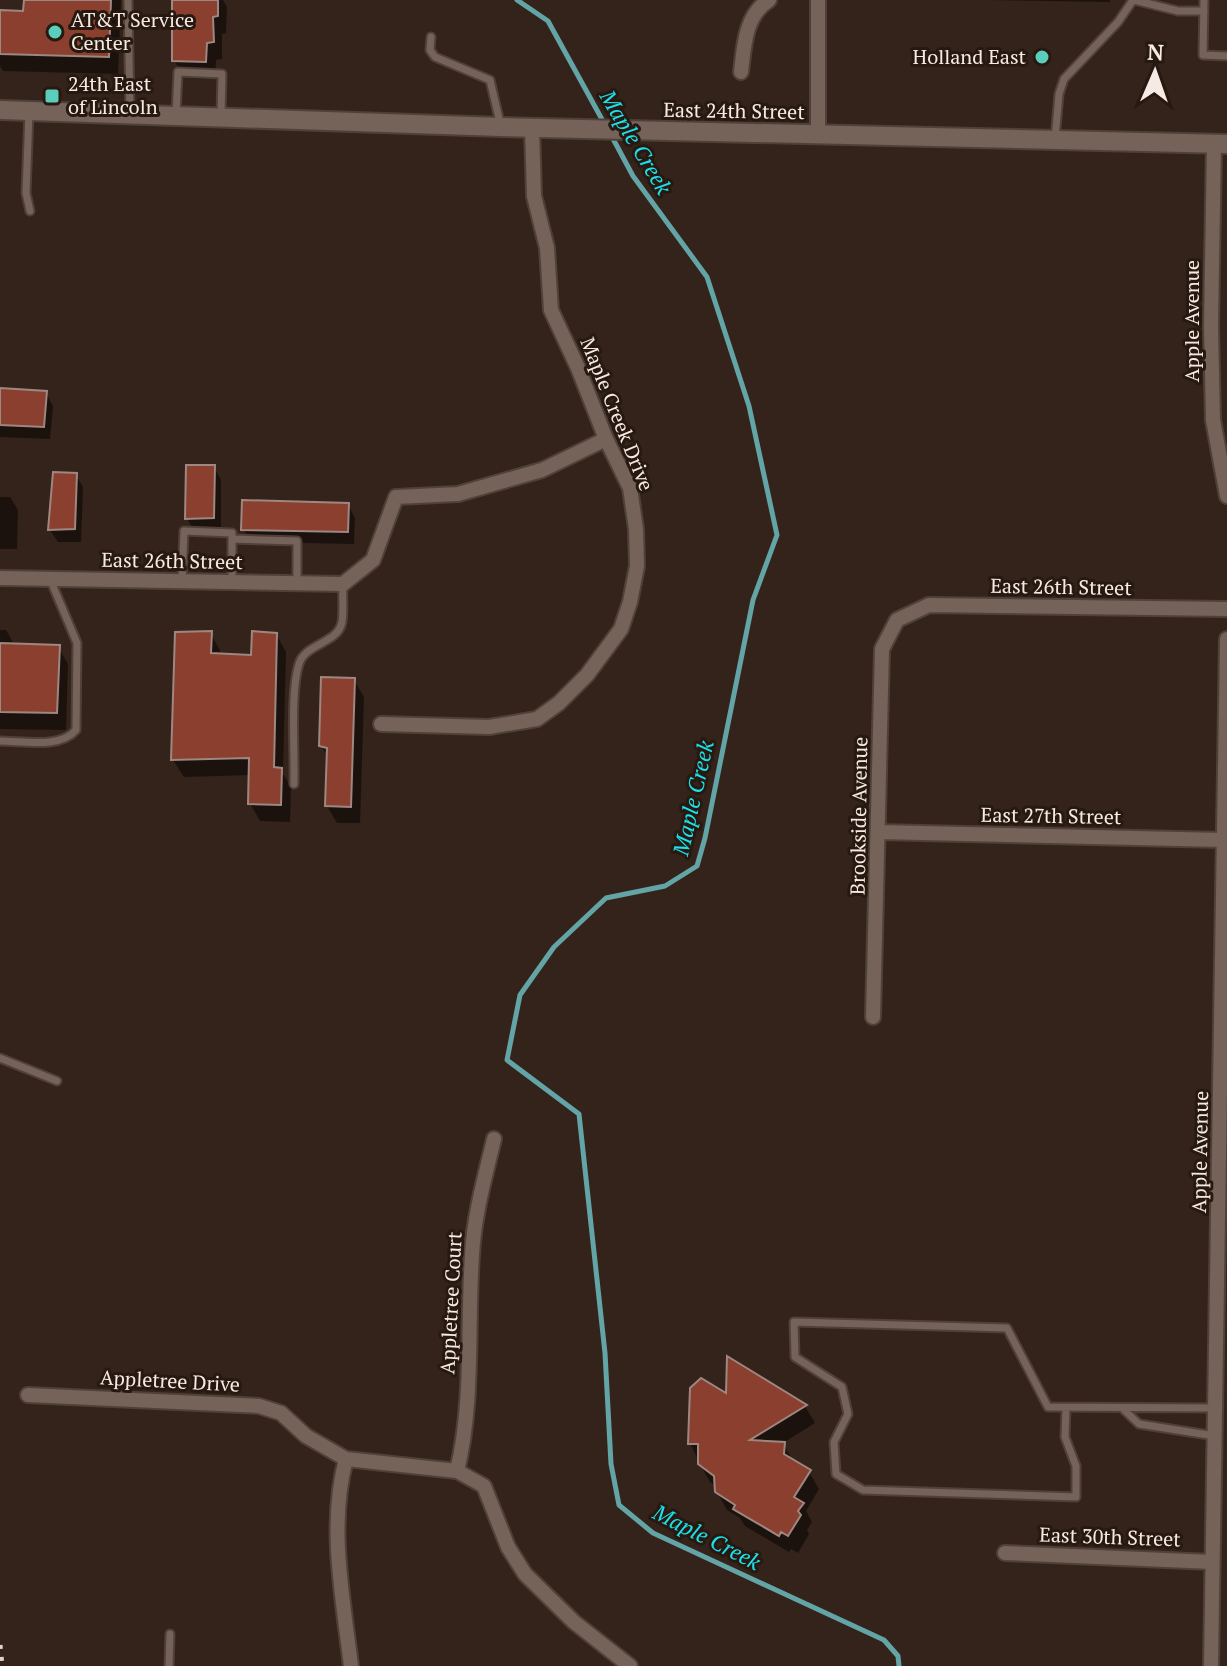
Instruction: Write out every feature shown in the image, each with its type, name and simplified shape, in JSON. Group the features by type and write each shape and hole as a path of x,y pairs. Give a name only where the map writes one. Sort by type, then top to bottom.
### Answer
{"street":[{"path":"741,72 745,38 753,15 769,0"},
{"path":"818,0 818,135"},
{"name":"East 24th Street","path":"0,110 532,128 1221,144"},
{"name":"Maple Creek Drive","path":"381,724 489,727 537,719 559,703 587,675 621,629 637,566 630,488 551,310 547,248 534,196 532,128"},
{"name":"Apple Avenue","path":"1221,144 1211,326 1213,404 1227,493"},
{"path":"343,584 373,560 396,497 458,494 542,470 606,439"},
{"name":"East 26th Street","path":"0,578 343,584"},
{"name":"East 26th Street","path":"897,620 929,605 1227,609"},
{"name":"Brookside Avenue","path":"873,1017 882,649 897,620"},
{"name":"Apple Avenue","path":"1211,1666 1212,1562 1221,1472 1215,1436 1225,1004 1222,840 1227,639"},
{"name":"East 27th Street","path":"879,832 1222,840"},
{"name":"Appletree Court","path":"457,1471 465,1440 472,1253 477,1207 494,1139"},
{"name":"Appletree Drive","path":"28,1395 259,1406 281,1413 306,1436 346,1459 457,1471"},
{"path":"346,1459 339,1487 338,1557 351,1666"},
{"path":"457,1471 484,1486 508,1547 525,1574 549,1601 628,1666"},
{"name":"East 30th Street","path":"1005,1553 1212,1562"}],"lane":[{"path":"128,0 130,114"},
{"path":"1054,141 1059,94 1064,79 1118,22 1133,0 1178,11 1204,11"},
{"path":"1204,0 1203,55 1227,56"},
{"path":"431,37 430,50 435,57 490,80 501,127"},
{"path":"176,116 178,72 222,74 220,117"},
{"path":"29,111 26,193 30,211"},
{"path":"182,581 184,531 232,533 232,582"},
{"path":"232,539 297,541 297,583"},
{"path":"0,741 52,742 70,738 76,730 77,643 50,579"},
{"path":"294,784 299,660 312,648 331,638 342,625 343,584"},
{"path":"0,1058 57,1081"},
{"path":"1066,1408 1065,1437 1076,1466 1076,1497 863,1490 836,1474 834,1442 848,1414 842,1387 795,1357 794,1322 1007,1328 1048,1407 1216,1408"},
{"path":"1122,1408 1139,1424 1215,1436"},
{"path":"169,1666 170,1634"}],"building":[{"name":"AT&T Service Center","path":"24,0 111,0 109,57 0,54 0,10 23,11"},
{"path":"172,0 218,0 218,16 213,17 214,42 207,43 206,62 172,61"},
{"path":"0,388 47,391 44,427 0,425"},
{"path":"186,465 215,465 214,518 185,519"},
{"path":"53,472 77,473 75,529 48,530"},
{"path":"242,500 349,503 348,532 241,530"},
{"path":"212,631 211,653 251,655 252,631 277,633 274,767 282,768 281,805 248,804 249,758 171,760 175,632"},
{"path":"0,643 60,645 57,713 0,712"},
{"path":"321,677 355,678 351,807 325,806 327,748 319,746"},
{"path":"727,1356 807,1405 750,1440 785,1442 784,1454 811,1470 794,1497 804,1503 798,1511 801,1515 788,1536 781,1532 779,1536 733,1509 735,1505 715,1492 714,1476 698,1464 698,1444 688,1444 690,1388 701,1378 726,1393"}],"waterway":[{"name":"Maple Creek","path":"517,0 548,21 604,123"},
{"name":"Maple Creek","path":"611,135 633,176 707,277 749,406 777,535 753,600 697,866 665,886 606,898 554,947 520,995 507,1060 579,1114 605,1353 611,1464 619,1505 653,1533 884,1640 898,1656 899,1666"}],"railway":[{"path":"0,1645 2,1666"}],"place":[{"name":"AT&T Service Center","path":"55,32"},
{"name":"Holland East","path":"1042,57"},
{"name":"24th East of Lincoln","path":"52,96"}]}
